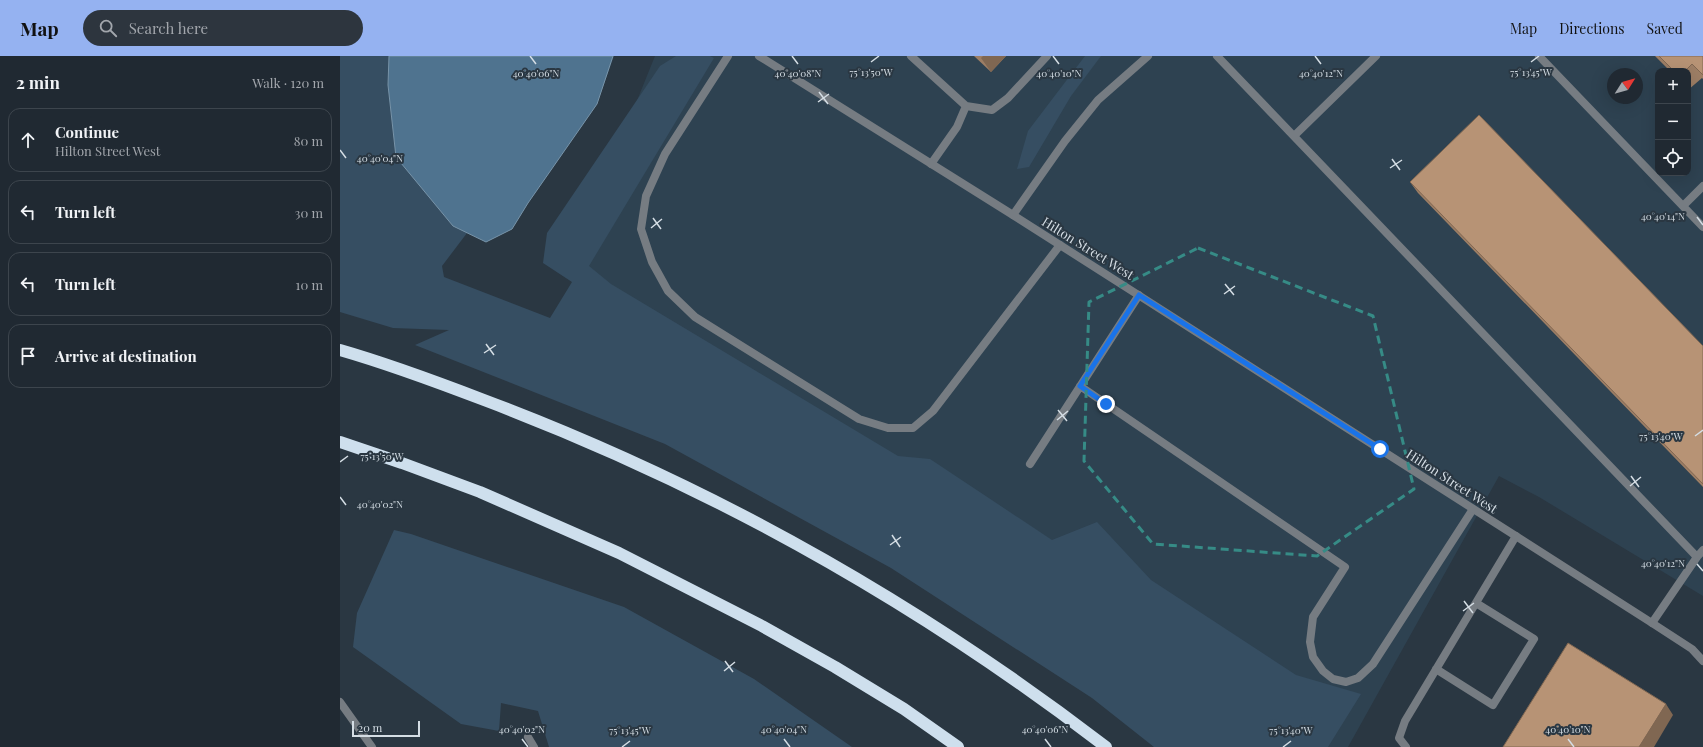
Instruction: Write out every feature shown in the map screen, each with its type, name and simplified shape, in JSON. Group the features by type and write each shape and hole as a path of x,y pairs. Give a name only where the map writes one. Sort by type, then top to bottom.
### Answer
{"highway":[{"path":"340,350 438,383 523,415 598,446 742,515 818,556 892,600 967,648 1106,747"},
{"path":"340,442 480,492 544,518 619,553 755,622 835,666 904,709 958,747"}],"street":[{"path":"728,56 665,154 646,196 641,229 652,262 668,291 695,317 859,419 888,428 913,428 933,411 1060,245"},
{"name":"Hilton Street West","path":"759,56 1139,295 1652,623 1692,649 1703,661"},
{"path":"911,56 966,106 992,110 1008,98 1047,56"},
{"path":"1013,215 1065,141 1098,100 1148,56"},
{"path":"1217,56 1697,557"},
{"path":"1294,136 1376,56"},
{"path":"1539,56 1703,227"},
{"path":"931,164 957,127 966,106"},
{"path":"1683,206 1703,186"},
{"path":"1030,464 1139,295"},
{"path":"1080,386 1345,567 1313,617 1310,642 1313,657 1323,671 1334,679 1346,682 1358,678 1373,664 1473,509"},
{"path":"1406,747 1399,738 1405,721 1516,536"},
{"path":"1652,623 1703,550"},
{"path":"1436,669 1493,705 1534,639 1476,603"},
{"path":"340,702 372,747"},
{"path":"528,737 534,747"}],"highlighted area":[{"path":"1198,248 1373,316 1414,489 1317,556 1153,544 1084,461 1089,302"}],"shaded area":[{"path":"340,56 614,56 597,104 528,203 512,229 486,242 467,233 442,266 444,277 550,318 572,282 543,263 547,233 660,66 676,56 710,56 714,58 589,266 611,284 898,456 930,459 1052,540 1097,522 1151,580 1296,675 1361,694 1328,747 1154,747 1092,698 891,568 665,444 415,345 449,330 393,328 340,312"},
{"path":"389,56 613,56 597,104 528,203 512,229 486,242 453,226 396,157 388,85"},
{"path":"655,56 1703,56 1703,596 1539,497 1499,476 1348,747 1319,747 587,294 576,252"},
{"path":"1085,56 1101,56 1071,96 1029,167 1017,169 1028,131"},
{"path":"394,530 411,534 624,607 754,679 852,747 549,747 538,711 501,703 499,731 461,724 353,647 357,613"}],"building":[{"path":"1659,56 1703,56 1703,75 1692,64 1688,68 1671,68"},
{"path":"1479,115 1703,346 1703,484 1410,182"},
{"path":"1568,643 1666,704 1639,747 1503,747"}],"route":[{"path":"1106,404 1080,386 1139,295 1380,449"}]}
